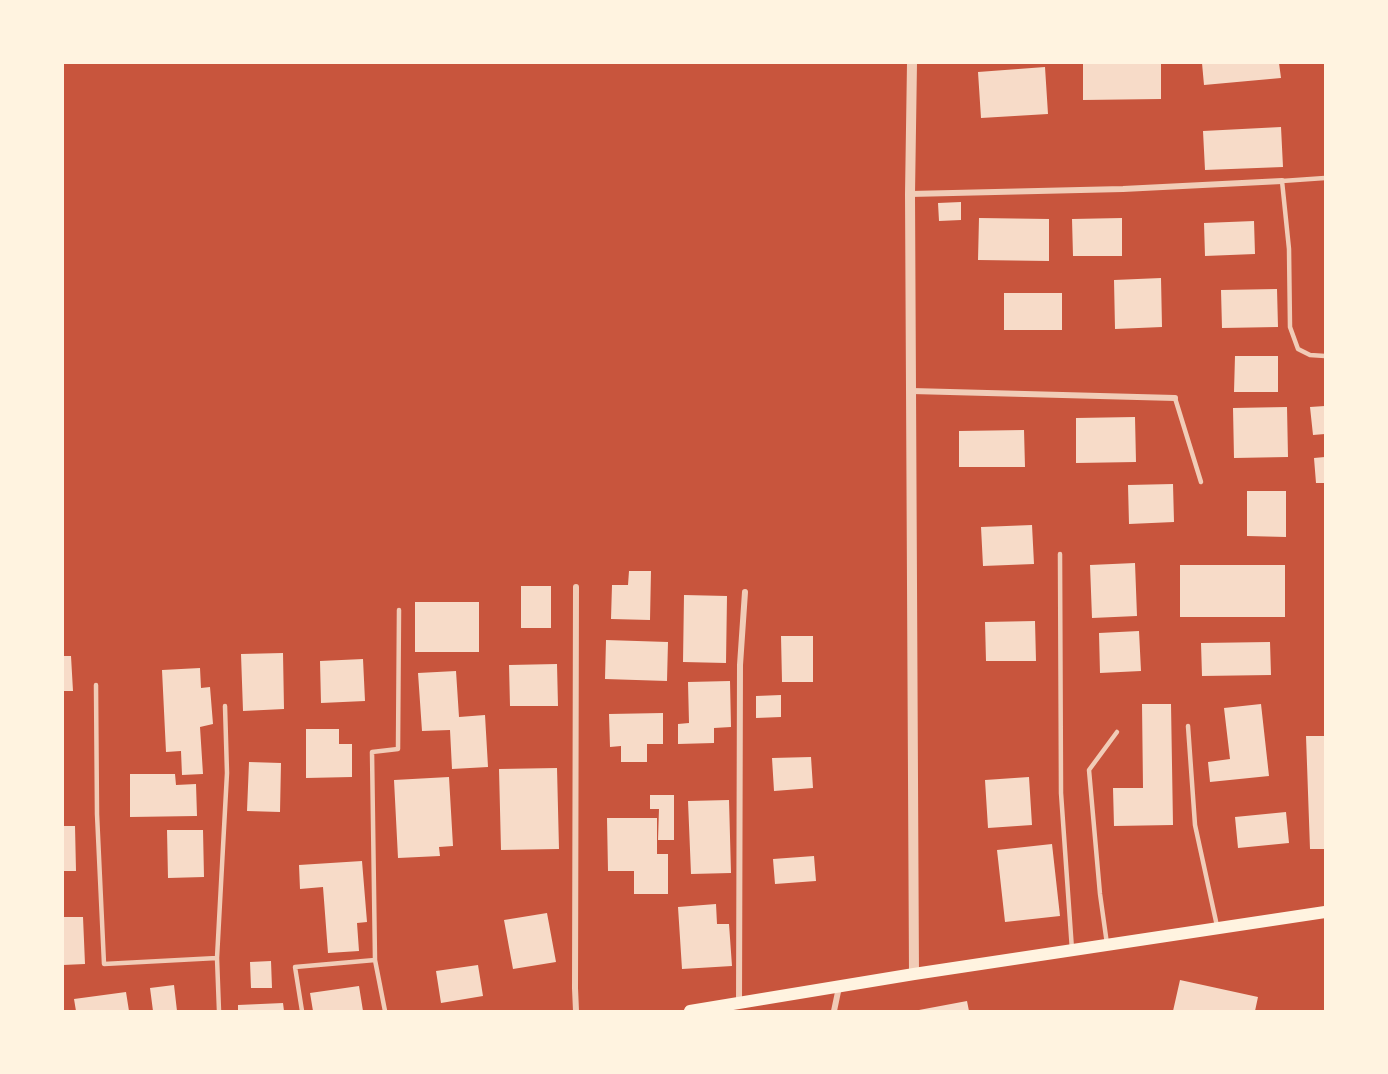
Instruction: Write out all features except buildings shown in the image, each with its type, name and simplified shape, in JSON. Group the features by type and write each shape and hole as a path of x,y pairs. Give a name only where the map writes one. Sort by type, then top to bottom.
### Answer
{"main road":[{"path":"690,1011 914,974 1325,912"}],"street":[{"path":"912,63 910,194 914,974"},
{"path":"910,194 1123,189 1282,181"},
{"path":"912,391 1175,398"},
{"path":"576,587 576,1011"},
{"path":"739,1003 740,664 745,592"},
{"path":"834,1011 839,986"}],"lane":[{"path":"1325,178 1282,181 1290,249 1290,327 1298,349 1310,355 1325,356"},
{"path":"1175,398 1201,482"},
{"path":"1060,554 1061,793 1072,950"},
{"path":"385,1011 375,960 372,752 398,749 399,610"},
{"path":"96,685 97,814 104,964 217,958"},
{"path":"219,1011 217,958 227,773 225,706"},
{"path":"1188,726 1195,825 1218,928"},
{"path":"1107,945 1089,770 1117,732"},
{"path":"302,1011 295,967 375,960"}]}
